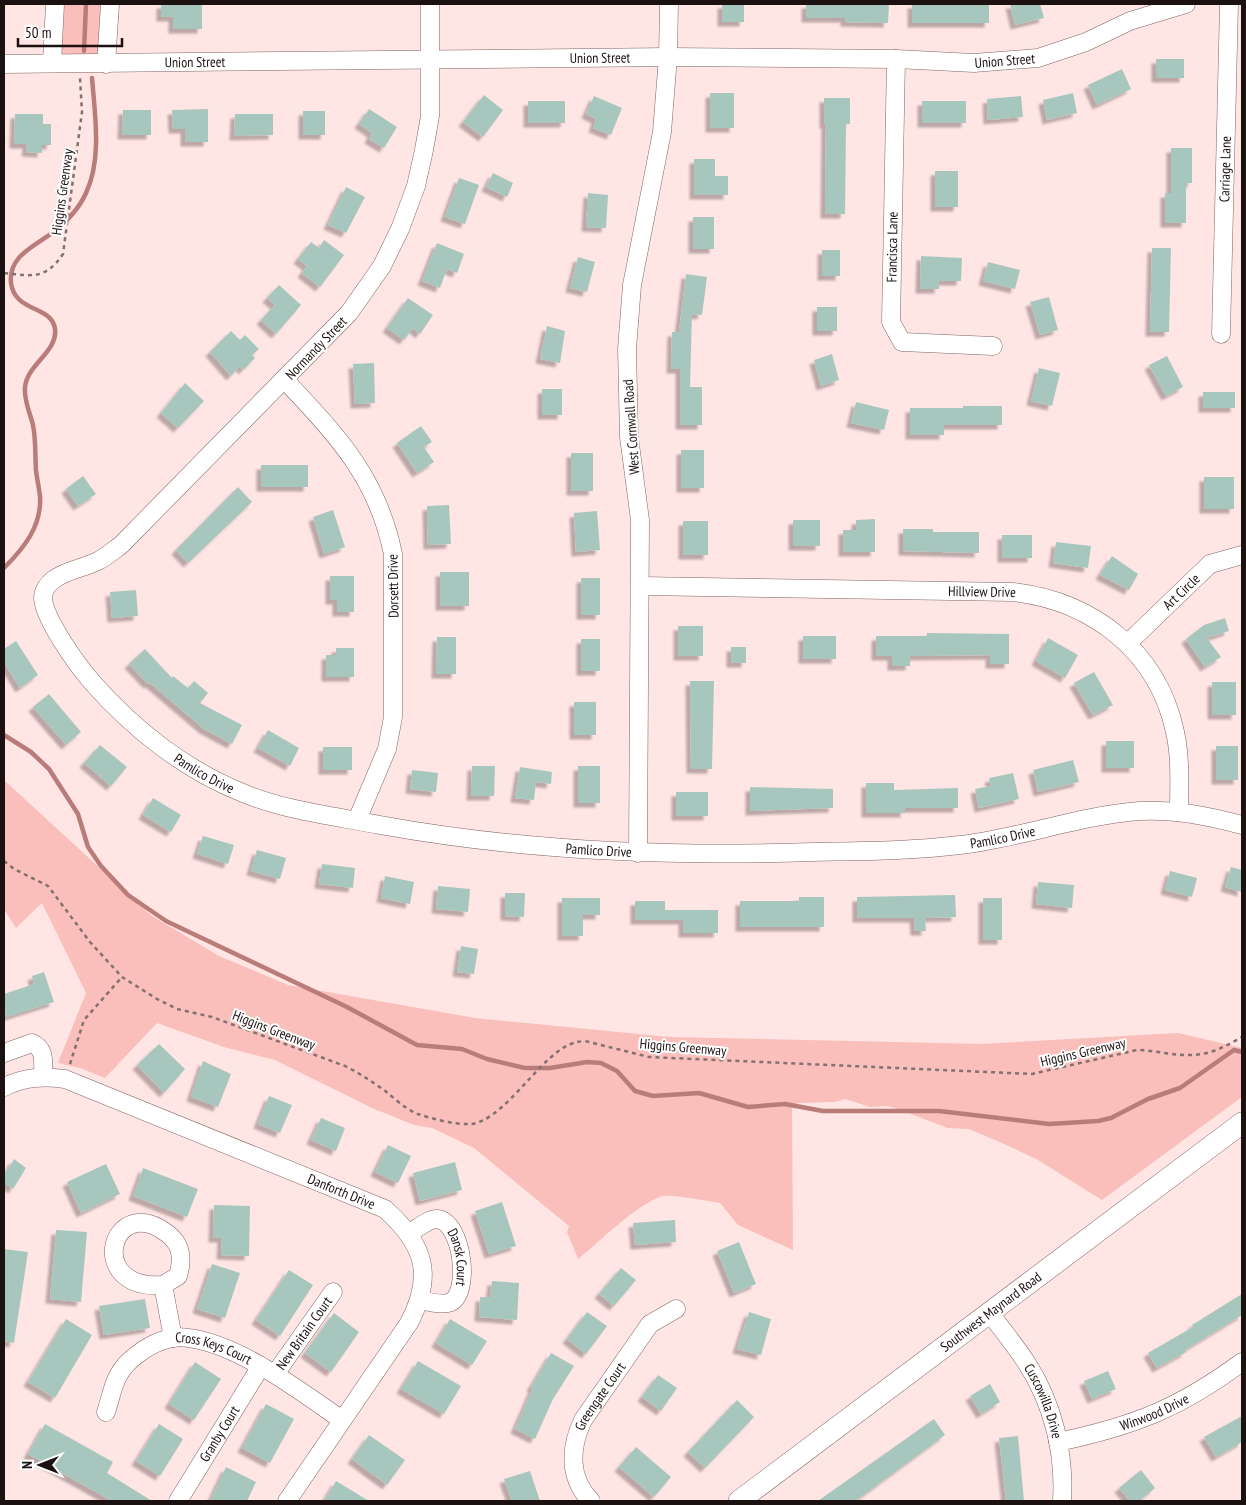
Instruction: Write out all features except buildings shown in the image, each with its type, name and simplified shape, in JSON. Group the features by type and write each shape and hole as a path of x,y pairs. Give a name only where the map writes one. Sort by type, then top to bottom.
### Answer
{"main road":[{"name":"Southwest Maynard Road","path":"740,1501 1242,1123"}],"street":[{"path":"52,63 55,4"},
{"path":"106,64 110,4"},
{"name":"Normandy Street","path":"43,598 46,588 55,579 100,560 121,545 285,380 361,299 382,266 400,228 416,186 430,116 430,4"},
{"name":"West Cornwall Road","path":"638,852 640,520 630,437 627,349 632,285 662,132 668,57 669,4"},
{"name":"Union Street","path":"4,64 668,57 896,59 974,62 1038,58 1086,42 1130,21 1186,4"},
{"name":"Carriage Lane","path":"1221,334 1228,4"},
{"name":"Francisca Lane","path":"896,59 891,322 902,342 993,346"},
{"name":"Dorsett Drive","path":"285,380 352,456 371,489 390,539 393,554 393,717 387,749 357,820"},
{"name":"Art Circle","path":"1128,643 1210,564 1242,555"},
{"name":"Hillview Drive","path":"640,586 1013,592 1039,595 1086,613 1128,643 1149,670 1171,715 1178,747 1179,812"},
{"name":"Pamlico Drive","path":"43,598 62,640 87,676 115,708 179,759 243,793 282,805 357,820 458,838 560,848 638,852 763,854 935,847 996,839 1056,826 1138,812 1179,812 1209,816 1242,825"},
{"path":"4,1053 32,1043 39,1046 43,1052 44,1076"},
{"name":"Danforth Drive","path":"4,1086 21,1079 44,1076 65,1079 386,1209 409,1233 422,1264 424,1284 421,1300 409,1323 287,1501"},
{"name":"Dansk Court","path":"409,1233 433,1220 439,1220 449,1226 454,1233 459,1252 462,1276 461,1287 454,1300 448,1303 421,1300"},
{"path":"163,1285 173,1338"},
{"name":"New Britain Court","path":"268,1370 332,1292"},
{"name":"Greengate Court","path":"591,1501 578,1483 574,1470 573,1451 579,1427 650,1324 676,1308"},
{"name":"Cuscowilla Drive","path":"990,1313 1035,1378 1046,1399 1058,1442 1062,1501"},
{"name":"Cross Keys Court","path":"106,1412 118,1376 127,1364 146,1348 173,1338 187,1337 203,1341 268,1370 342,1420"},
{"name":"Winwood Drive","path":"1058,1442 1105,1432 1161,1413 1204,1389 1242,1362"},
{"name":"Granby Court","path":"178,1501 268,1370"}],"path":[{"name":"Higgins Greenway","path":"4,273 37,274 53,269 63,254 82,112 81,64"},
{"name":"Higgins Greenway","path":"4,861 14,870 48,886 90,942 122,976 176,1009 212,1017 345,1066 364,1076 417,1114 470,1124 482,1121 495,1113 546,1061 563,1047 585,1040 650,1057 1032,1074 1137,1050 1155,1050 1189,1056 1205,1054 1242,1037"},
{"path":"65,1079 84,1020 122,976"}],"shaded area":[{"path":"61,4 105,4 102,53 97,56 60,56"},
{"path":"4,780 152,916 219,956 288,985 475,1018 669,1037 982,1044 1178,1033 1242,1048 1242,1097 1102,1200 1038,1160 969,1129 948,1128 895,1108 887,1106 870,1107 845,1099 835,1102 798,1103 792,1105 793,1250 738,1225 720,1203 662,1196 640,1207 578,1259 567,1232 569,1226 474,1148 432,1128 414,1125 372,1108 275,1060 224,1047 157,1023 105,1078 80,1068 58,1063 86,993 42,903 16,928 4,909"}],"waterway":[{"path":"84,51 86,4"},
{"path":"4,568 25,544 35,527 38,517 40,496 36,470 35,436 26,402 25,388 31,372 52,345 55,337 52,321 19,299 14,293 11,274 18,259 67,220 80,205 86,193 91,180 96,151 96,122 92,78"},
{"path":"4,735 31,752 49,769 78,814 88,847 101,866 128,895 166,921 347,1007 417,1045 462,1049 487,1059 525,1068 550,1068 587,1062 601,1063 617,1071 635,1091 653,1096 699,1093 748,1107 785,1104 823,1111 939,1111 1049,1124 1098,1121 1111,1118 1148,1099 1180,1088 1234,1050 1242,1052"}]}
